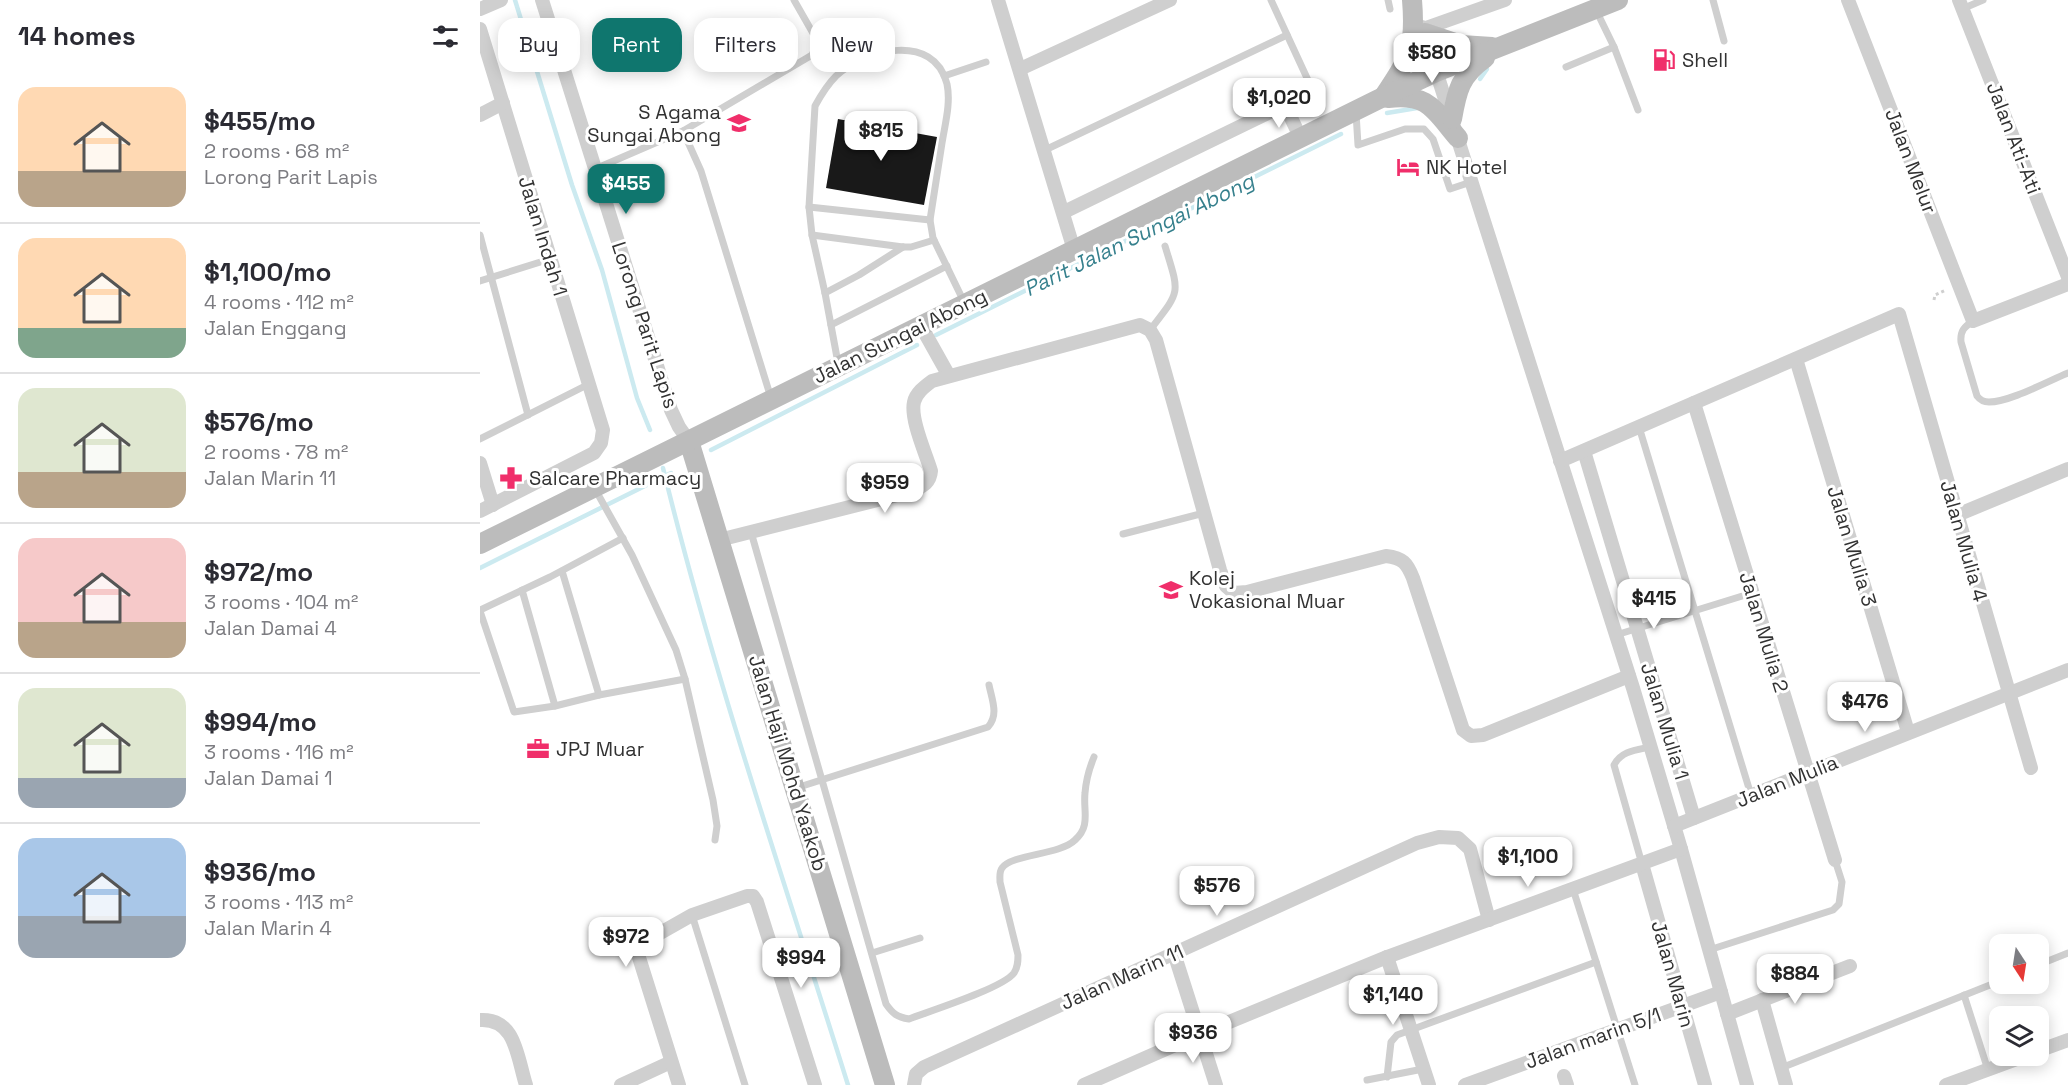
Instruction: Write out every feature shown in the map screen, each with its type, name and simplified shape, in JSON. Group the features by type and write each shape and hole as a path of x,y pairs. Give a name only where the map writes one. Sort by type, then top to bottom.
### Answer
{"street":[{"name":"Lorong Parit Lapis","path":"542,0 671,410 689,441"},
{"path":"998,0 1074,250"},
{"path":"1020,69 1170,0"},
{"path":"1412,0 1424,31 1629,676 1681,849 1747,1085"},
{"path":"1381,98 1398,76 1411,49 1414,29 1412,0"},
{"path":"1424,31 1505,0"},
{"name":"Jalan Sungai Abong","path":"480,544 597,493 689,441 1381,98 1436,72 1618,0"},
{"name":"Jalan Melur","path":"1848,0 1973,321"},
{"path":"480,9 498,1"},
{"name":"Jalan Ati-Ati","path":"1961,4 2068,277"},
{"name":"Jalan Indah 1","path":"480,29 603,430 601,443 594,453 494,505"},
{"path":"1424,31 1461,45 1502,46"},
{"path":"1452,119 1456,93 1464,77 1473,66 1502,46"},
{"path":"1064,212 1313,91"},
{"path":"1381,98 1414,97 1428,104 1458,138"},
{"path":"480,115 503,104"},
{"path":"1285,105 1301,139"},
{"path":"1973,321 2068,284"},
{"name":"Jalan Mulia 4","path":"1796,359 1899,314 2007,693 2031,768"},
{"path":"719,540 925,486 931,471 914,414 914,402 919,392 932,381 1140,325 1150,330 1156,340 1220,570 1226,586 1234,593 1247,592 1386,556 1405,561 1413,578 1463,730 1472,735 1483,735 1629,676"},
{"path":"921,326 949,376"},
{"path":"1560,461 1796,359"},
{"name":"Jalan Mulia 3","path":"1796,359 1908,732"},
{"name":"Jalan Mulia 2","path":"1694,403 1835,860"},
{"name":"Jalan Haji Mohd Yaakob","path":"689,441 885,1085"},
{"name":"Jalan Mulia 1","path":"1584,451 1694,818"},
{"path":"480,463 494,505 480,512"},
{"path":"1957,515 2068,469"},
{"name":"Jalan Mulia","path":"1674,826 2068,670"},
{"name":"Jalan Marin 11","path":"914,1085 916,1074 924,1067 1418,843 1439,837 1458,838 1470,849 1489,920"},
{"path":"1084,1085 1200,1034 1387,957 1681,849"},
{"name":"Jalan Marin","path":"1642,864 1705,1085"},
{"path":"679,1085 637,951 639,945 692,915 753,896 757,902 815,1085"},
{"path":"1174,953 1216,1085"},
{"path":"1387,957 1428,1085"},
{"path":"1727,1014 1850,966"},
{"name":"Jalan marin 5/1","path":"1465,1085 1495,1080 1618,1029 1721,992"},
{"path":"1762,1000 1786,1085"},
{"path":"480,1020 499,1022 509,1031 526,1085"},
{"path":"2049,1047 2068,1040"},
{"path":"621,1085 671,1062"},
{"path":"1946,1085 1999,1066"}],"lane":[{"path":"595,169 683,131 812,55 818,42 794,0"},
{"path":"1271,0 1313,91"},
{"path":"1388,0 1390,9"},
{"path":"1713,0 1724,41"},
{"path":"1961,4 1983,0"},
{"path":"1595,9 1614,47 1638,110"},
{"path":"1045,150 1287,35"},
{"path":"1566,67 1614,47"},
{"path":"838,367 812,235 809,207 815,106 822,91 837,75 855,63 881,53 898,50 915,51 931,58 944,76 948,104 930,220 934,240 965,304"},
{"path":"944,76 986,62"},
{"path":"1356,111 1358,145 1405,129 1424,129 1433,139 1450,189 1471,182"},
{"path":"683,131 701,171 772,400"},
{"path":"809,207 930,220"},
{"path":"480,235 528,415"},
{"path":"812,235 903,247 934,240"},
{"path":"1150,330 1170,304 1176,292 1176,283 1165,246"},
{"path":"825,293 903,247"},
{"path":"480,281 550,259"},
{"path":"831,325 947,266"},
{"path":"1973,321 1964,327 1960,335 1960,342 1977,396 1981,401 2004,399 2068,373"},
{"path":"480,439 589,384"},
{"path":"1638,427 1751,795"},
{"path":"597,493 622,538 676,650 713,800 717,826 715,840"},
{"path":"1124,534 1204,513"},
{"path":"751,532 886,1004 893,1014 909,1019 1010,978 1018,964 1018,955 1000,874 1003,867 1012,862 1065,847 1075,840 1087,819 1085,796 1087,776 1094,757"},
{"path":"622,538 562,571 480,610 514,712 555,706 598,695 685,679"},
{"path":"562,571 598,695"},
{"path":"522,590 555,706"},
{"path":"1616,635 1752,593"},
{"path":"795,788 988,727 993,723 995,714 989,685"},
{"path":"1642,864 1614,765 1617,759 1624,754 1650,747"},
{"path":"1709,950 1833,910 1839,904 1842,882 1835,860"},
{"path":"1573,889 1635,1085"},
{"path":"692,915 745,1085"},
{"path":"872,953 920,938"},
{"path":"2049,961 2068,953"},
{"path":"1387,1077 1391,1042 1397,1035 1596,962"},
{"path":"1781,1068 1989,985"},
{"path":"1965,995 1988,1070"},
{"path":"1367,1080 1424,1069"}],"building":[{"path":"838,119 937,137 924,205 826,188"}],"waterway":[{"path":"515,0 572,185 602,270 637,398 650,430"},
{"name":"Parit Jalan Sungai Abong","path":"1480,79 1487,69"},
{"name":"Parit Jalan Sungai Abong","path":"1387,113 1417,108"},
{"name":"Parit Jalan Sungai Abong","path":"936,335 1341,134"},
{"name":"Parit Jalan Sungai Abong","path":"711,450 917,345"},
{"path":"663,468 727,701 848,1085"},
{"name":"Parit Jalan Sungai Abong","path":"480,568 671,473"}],"place":[{"name":"Shell","path":"1664,60"},
{"name":"S Agama Sungai Abong","path":"739,123"},
{"name":"NK Hotel","path":"1408,167"},
{"name":"Salcare Pharmacy","path":"511,478"},
{"name":"Kolej Vokasional Muar","path":"1171,590"},
{"name":"JPJ Muar","path":"538,749"}]}
